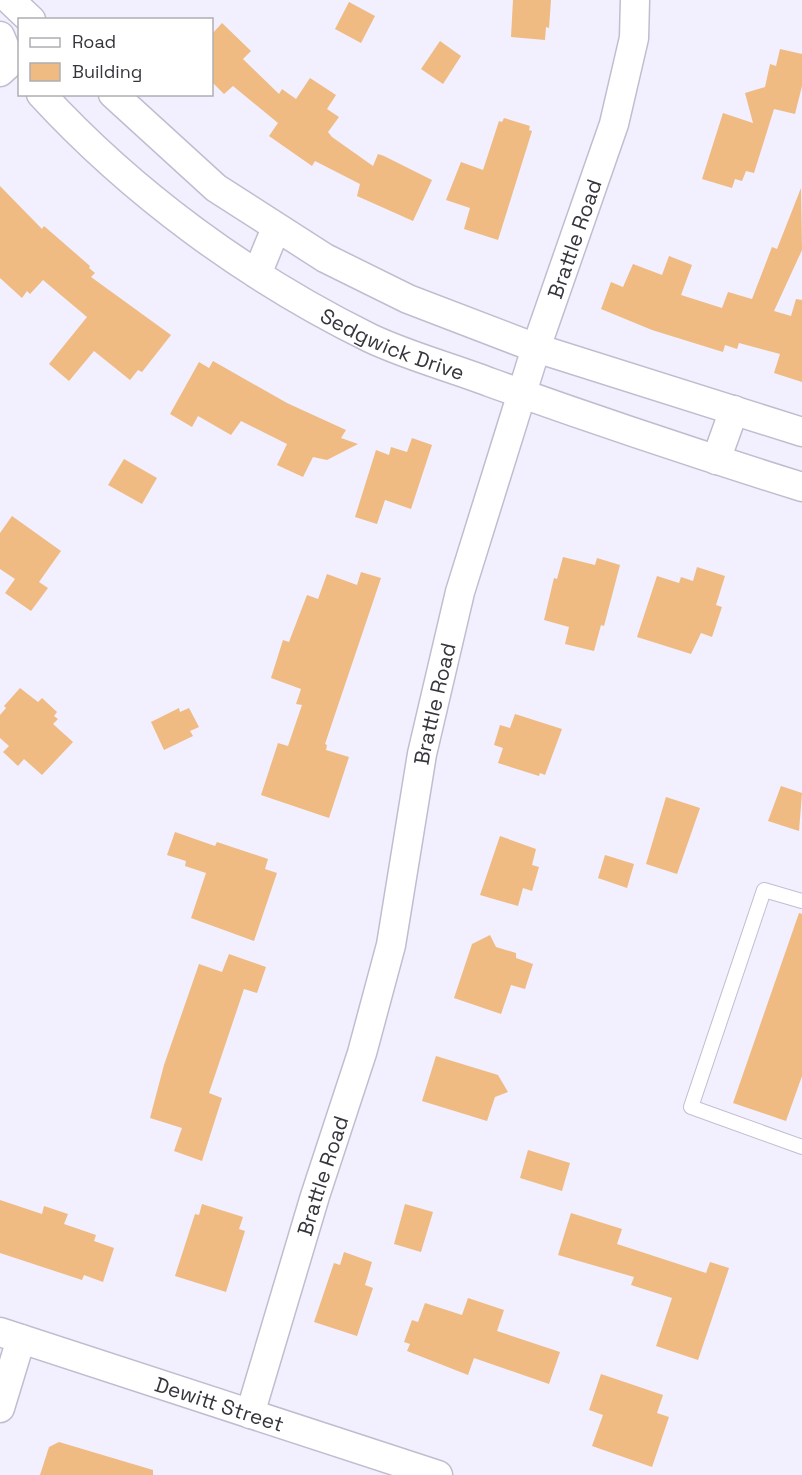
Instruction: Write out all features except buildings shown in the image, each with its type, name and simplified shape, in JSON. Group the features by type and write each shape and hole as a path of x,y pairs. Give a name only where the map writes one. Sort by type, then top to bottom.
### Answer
{"street":[{"path":"10,0 29,18"},
{"name":"Brattle Road","path":"250,1414 315,1196 362,1053 391,945 423,754 460,592 536,348 614,124 634,38 635,0"},
{"path":"0,36 8,65"},
{"name":"Sedgwick Drive","path":"43,96 78,134 163,207 289,295 372,339 522,394 802,487"},
{"path":"115,96 216,188 325,258 408,299 536,348 802,432"},
{"path":"257,274 276,228"},
{"path":"716,460 734,410"},
{"path":"0,1408 10,1336"},
{"name":"Dewitt Street","path":"10,1336 438,1475"}],"lane":[{"path":"802,901 764,890 691,1107 802,1147"}]}
